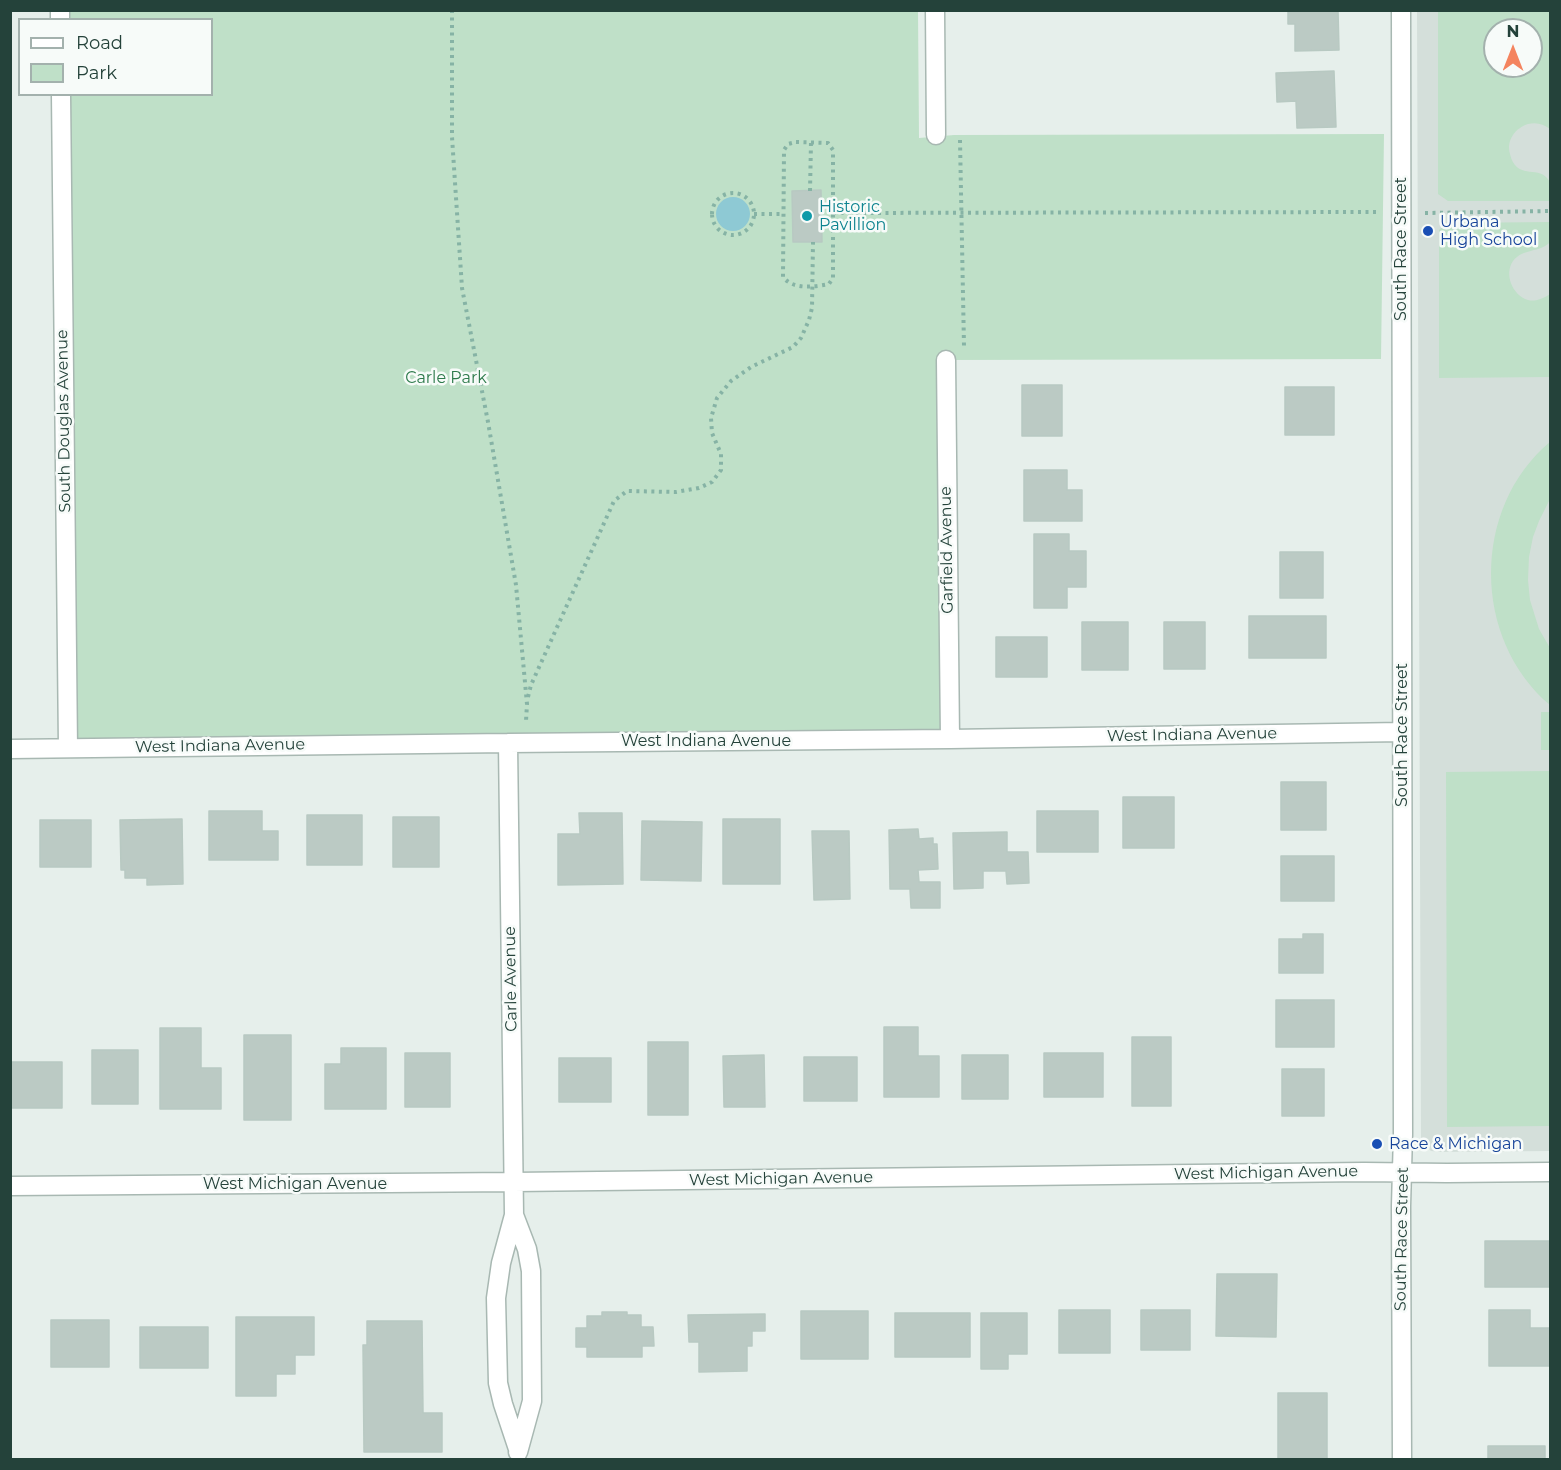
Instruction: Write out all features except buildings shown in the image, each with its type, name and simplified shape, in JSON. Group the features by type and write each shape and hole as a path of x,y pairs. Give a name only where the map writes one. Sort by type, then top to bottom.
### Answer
{"street":[{"path":"935,10 936,135"},
{"name":"South Race Street","path":"1401,10 1404,1134 1401,1206 1402,1460"},
{"name":"South Douglas Avenue","path":"61,96 68,748"},
{"name":"Garfield Avenue","path":"946,360 950,739"},
{"name":"West Indiana Avenue","path":"10,749 1402,732"},
{"name":"Carle Avenue","path":"508,743 514,1215 501,1263 496,1298 498,1383 518,1454"},
{"name":"West Michigan Avenue","path":"10,1186 1551,1172"},
{"name":"Carle Avenue","path":"514,1215 527,1249 531,1271 532,1401 518,1454"}],"path":[{"path":"452,10 452,137 462,288 516,585 527,704 526,725"},
{"path":"960,136 964,349"},
{"path":"810,191 811,142"},
{"path":"811,142 828,144 833,150 833,213 833,278 829,284 797,286 789,284 783,277 784,150 788,144 811,142"},
{"path":"733,193 748,199 754,214 748,229 733,235 718,230 712,214 713,207 718,200 724,195 733,193"},
{"path":"1418,213 1551,211"},
{"path":"833,213 1383,212"},
{"path":"754,214 783,214"},
{"path":"527,704 531,685 614,501 627,491 676,492 699,488 712,482 721,471 721,454 712,433 711,418 717,398 731,381 751,367 794,347 801,338 812,308 813,242"}],"shaded area":[{"path":"1417,11 1550,11 1550,1151 1441,1152 1431,1151 1421,1138"}],"green space":[{"name":"Carle Park","path":"60,11 918,11 919,138 954,135 1384,134 1381,359 946,360 950,739 68,748 61,96 213,96 213,18 60,18"},
{"path":"1438,11 1550,11 1550,129 1537,123 1526,125 1514,133 1509,146 1513,162 1517,167 1543,175 1549,180 1550,201 1448,201 1438,194"},
{"path":"1550,222 1550,242 1517,257 1510,266 1509,272 1511,284 1522,297 1534,300 1550,294 1550,377 1439,378 1439,230 1447,223"},
{"path":"1550,442 1550,499 1533,537 1528,580 1530,600 1539,629 1550,648 1550,705 1524,677 1506,645 1495,610 1491,574 1495,537 1506,502 1524,470"},
{"path":"1541,712 1550,712 1550,750 1541,750"},
{"path":"1550,771 1550,1126 1447,1127 1446,772"}],"water":[{"path":"733,197 745,202 750,214 745,226 733,231 721,226 716,214 721,202"}],"place":[{"name":"Historic Pavillion","path":"807,216"},
{"name":"Urbana High School","path":"1428,231"},
{"name":"Race & Michigan","path":"1377,1144"}]}
